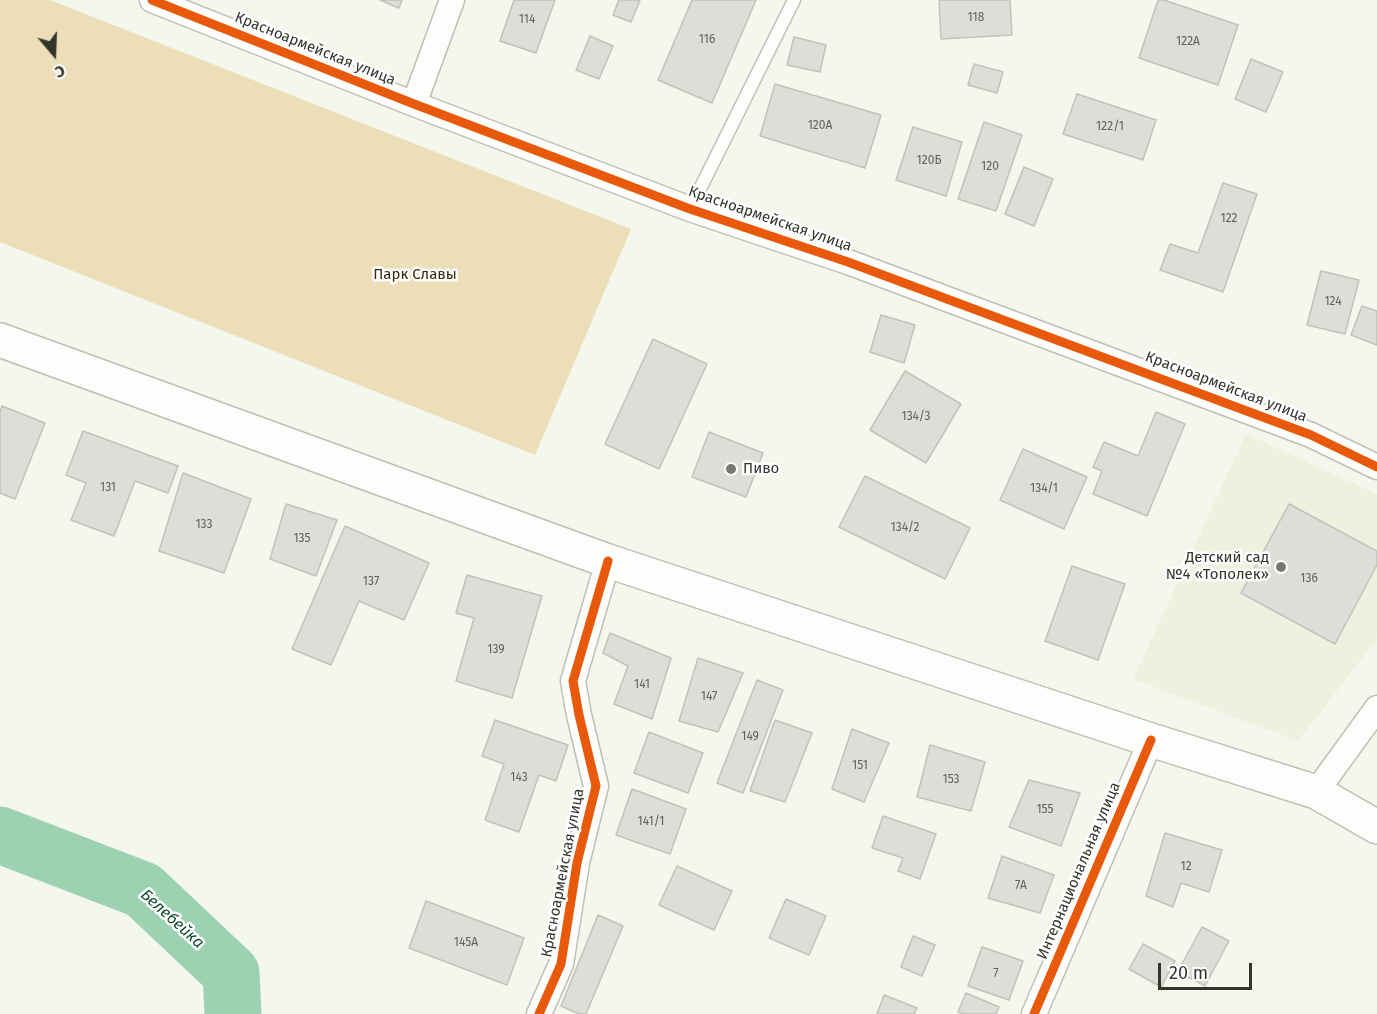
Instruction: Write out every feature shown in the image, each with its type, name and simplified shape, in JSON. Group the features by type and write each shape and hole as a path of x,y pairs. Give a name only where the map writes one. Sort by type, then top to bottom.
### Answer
{"main road":[{"path":"0,340 608,561 1316,792 1377,827"}],"street":[{"name":"Красноармейская улица","path":"152,0 414,104 690,208 849,262 1311,435 1377,467"},
{"path":"414,104 452,0"},
{"name":"Красноармейская улица","path":"539,1014 561,964 577,863 596,786 573,681 608,561"},
{"path":"1316,792 1377,708"},
{"name":"Интернациональная улица","path":"1034,1014 1151,740"}],"lane":[{"path":"690,208 794,0"}],"shaded area":[{"name":"Детский сад №4 «Тополек»","path":"1246,434 1377,494 1377,639 1298,741 1133,679"}],"green space":[{"name":"Парк Славы","path":"0,0 50,0 631,229 535,455 0,242"}],"building":[{"path":"380,0 402,0 399,8"},
{"path":"514,0 555,0 536,53 500,41"},
{"path":"619,0 640,0 631,22 613,15"},
{"path":"692,0 756,0 712,103 658,80"},
{"path":"939,0 1010,0 1012,35 941,39"},
{"path":"1158,0 1238,25 1218,85 1139,58"},
{"path":"590,36 613,46 599,79 576,70"},
{"path":"794,37 826,45 820,72 787,65"},
{"path":"1251,59 1283,72 1266,112 1235,99"},
{"path":"974,64 1003,72 997,93 968,85"},
{"path":"775,84 881,115 865,168 760,136"},
{"path":"1077,94 1156,120 1143,160 1063,134"},
{"path":"984,122 1022,135 996,211 958,199"},
{"path":"913,127 962,142 946,196 896,180"},
{"path":"1024,167 1053,179 1034,226 1005,214"},
{"path":"1223,183 1257,194 1223,292 1160,270 1170,244 1198,253"},
{"path":"1321,271 1359,280 1345,334 1307,325"},
{"path":"1362,306 1377,311 1377,345 1351,335"},
{"path":"881,315 915,325 904,363 870,352"},
{"path":"653,339 707,364 659,469 605,444"},
{"path":"905,371 961,404 926,463 870,430"},
{"path":"2,406 45,423 15,499 0,493 0,412"},
{"path":"1156,412 1185,424 1147,516 1093,494 1102,471 1093,467 1104,442 1138,456"},
{"path":"83,431 178,466 168,493 135,481 114,536 71,520 86,483 66,475"},
{"path":"709,432 763,453 746,497 692,477"},
{"path":"1023,449 1087,477 1064,529 1000,500"},
{"path":"183,473 251,499 224,573 159,551"},
{"path":"865,476 970,528 945,579 839,527"},
{"path":"286,504 337,520 316,576 270,559"},
{"path":"1289,504 1377,551 1377,565 1335,644 1241,593"},
{"path":"345,526 429,563 404,620 359,601 331,665 292,649"},
{"path":"1072,566 1125,584 1098,660 1045,641"},
{"path":"467,575 542,596 512,698 456,681 474,618 456,613"},
{"path":"610,633 671,658 652,719 614,704 628,666 603,653"},
{"path":"698,658 743,673 718,732 679,721"},
{"path":"757,680 783,690 743,793 717,783"},
{"path":"495,720 568,745 556,781 539,775 519,832 485,820 504,764 482,756"},
{"path":"775,720 812,733 785,802 750,791"},
{"path":"852,729 889,743 864,802 832,789"},
{"path":"649,732 703,753 688,793 634,773"},
{"path":"930,745 985,762 971,811 917,797"},
{"path":"1029,780 1080,793 1061,846 1009,827"},
{"path":"632,789 686,809 670,854 616,835"},
{"path":"883,816 936,834 920,879 898,871 903,858 872,848"},
{"path":"1165,833 1222,850 1209,892 1181,883 1173,907 1146,896"},
{"path":"1002,856 1054,875 1040,913 988,898"},
{"path":"677,866 732,891 714,930 659,905"},
{"path":"786,899 826,916 809,955 769,938"},
{"path":"426,901 524,938 507,985 409,948"},
{"path":"598,915 623,926 586,1014 579,1014 561,1006"},
{"path":"1202,927 1229,941 1205,986 1178,971"},
{"path":"913,936 935,945 922,976 901,967"},
{"path":"1143,944 1175,961 1161,987 1129,969"},
{"path":"982,947 1023,961 1009,1000 968,986"},
{"path":"966,993 999,1007 996,1014 958,1012"},
{"path":"884,995 917,1008 914,1014 877,1014"}],"waterway":[{"name":"Белебейка","path":"0,835 143,890 231,973 233,1014"}],"cycle path":[{"path":"152,0 414,104 690,209 848,262 1311,435 1377,467"},
{"path":"539,1014 561,964 577,863 596,786 573,681 608,561"},
{"path":"1034,1014 1151,740"}],"place":[{"name":"Пиво","path":"731,469"},
{"name":"Детский сад №4 «Тополек»","path":"1281,567"}]}
